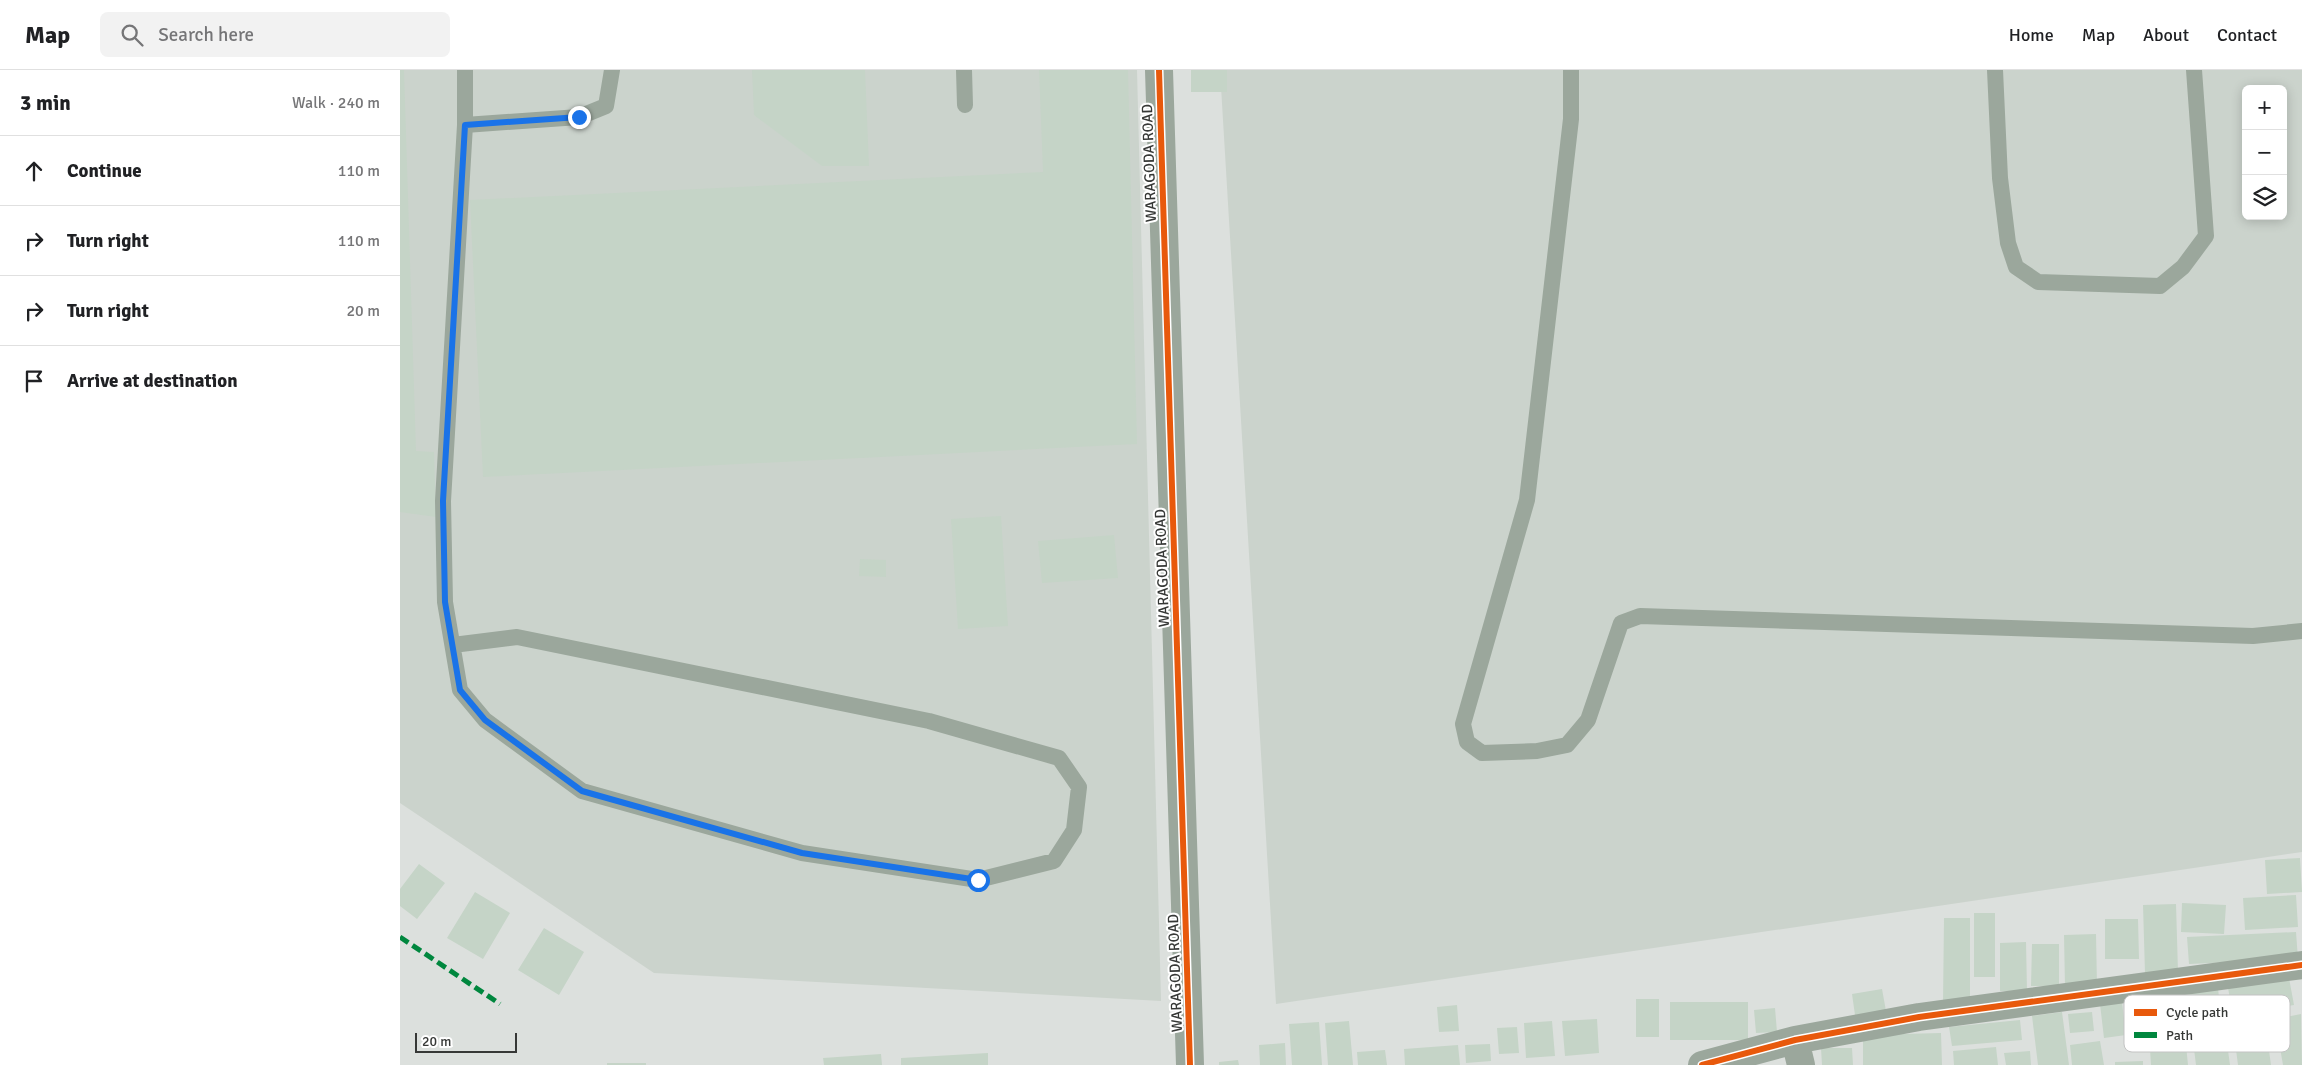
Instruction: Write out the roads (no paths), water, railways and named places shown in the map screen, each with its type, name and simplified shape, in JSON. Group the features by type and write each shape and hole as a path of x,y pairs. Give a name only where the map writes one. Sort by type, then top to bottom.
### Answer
{"street":[{"name":"WARAGODA ROAD","path":"1159,70 1190,1065"},
{"path":"1702,1065 1798,1052 1919,1017 2302,965"}],"lane":[{"path":"452,645 517,637 929,721 1059,758 1079,787 1074,830 1054,861 978,880 802,853 582,791 485,720 460,690 452,645 445,602 443,501 465,125 465,70"},
{"path":"465,125 579,117 606,106 612,70"},
{"path":"964,70 965,105"},
{"path":"1571,70 1571,119 1527,500 1463,724 1467,742 1482,752 1537,751 1567,745 1588,720 1620,623 1640,616 2253,636 2302,632"},
{"path":"1995,70 2000,178 2008,243 2016,267 2038,282 2160,286 2183,267 2206,236 2194,70"}]}
